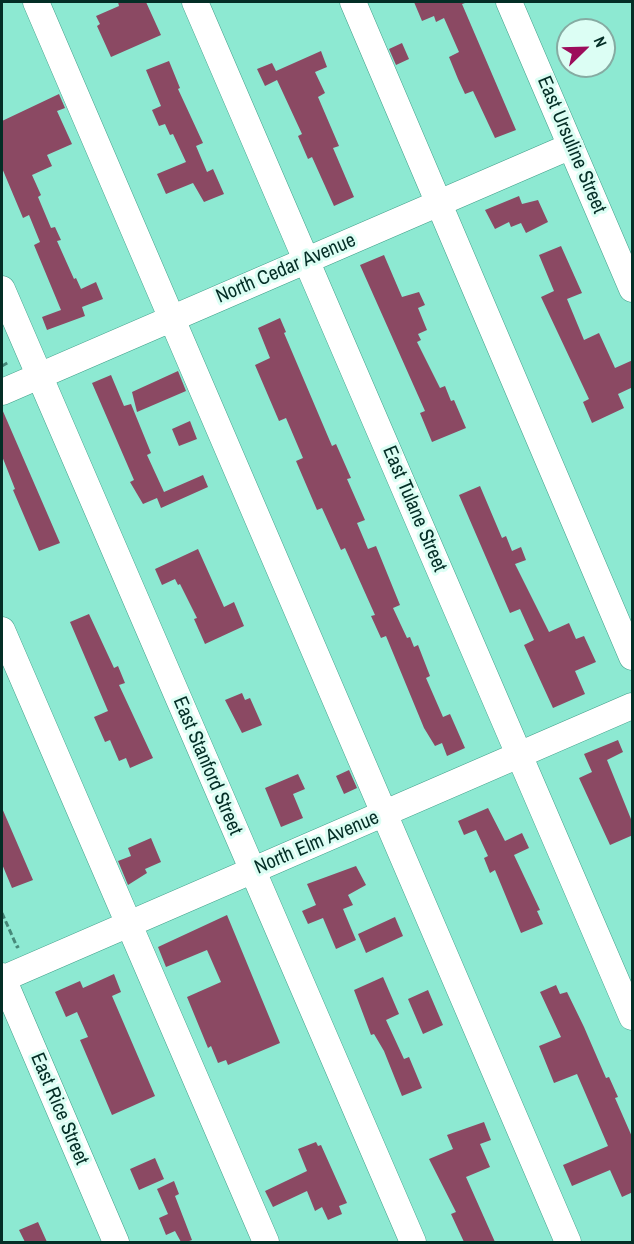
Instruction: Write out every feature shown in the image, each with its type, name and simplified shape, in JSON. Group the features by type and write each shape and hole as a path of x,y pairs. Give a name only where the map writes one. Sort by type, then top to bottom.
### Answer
{"street":[{"path":"36,2 568,1242"},
{"name":"East Tulane Street","path":"195,2 633,1017"},
{"path":"353,2 633,657"},
{"name":"East Ursuline Street","path":"509,2 633,289"},
{"name":"North Cedar Avenue","path":"2,392 571,146"},
{"name":"East Stanford Street","path":"2,289 413,1242"},
{"path":"2,630 266,1242"},
{"name":"North Elm Avenue","path":"2,978 633,706"},
{"name":"East Rice Street","path":"2,978 116,1242"}],"path":[{"path":"2,366 9,362"},
{"path":"2,913 17,947 27,943"}],"building":[{"path":"118,2 146,2 161,35 111,57 97,26 100,24 96,16 119,6"},
{"path":"414,2 468,2 462,4 516,130 495,138 473,91 465,94 458,79 449,57 459,52 444,18 436,22 434,16 422,21"},
{"path":"402,43 409,59 396,65 389,49"},
{"path":"321,51 327,67 315,72 325,93 318,97 339,146 333,148 354,197 334,206 312,157 308,159 298,136 302,134 277,80 265,86 257,69 272,63 276,71"},
{"path":"169,61 180,88 178,89 203,143 196,146 207,172 213,169 224,194 204,202 193,183 166,194 157,174 186,162 173,134 170,135 165,124 159,126 152,110 161,106 146,70"},
{"path":"59,94 65,108 57,111 72,144 47,155 52,166 32,175 41,195 38,197 51,228 55,227 61,240 57,241 74,279 76,278 81,289 96,282 103,299 82,307 85,316 47,330 42,317 61,310 34,245 40,242 29,215 23,218 2,168 2,121"},
{"path":"519,196 522,204 538,200 548,222 526,233 521,223 511,227 509,222 495,229 485,210"},
{"path":"561,246 582,293 567,299 584,340 599,333 615,368 633,360 633,387 618,394 624,408 592,423 583,402 589,399 541,297 554,291 539,255"},
{"path":"384,255 402,297 419,292 425,305 418,308 427,330 418,334 421,340 417,342 440,388 445,386 451,401 454,400 466,428 432,442 420,413 425,411 360,265"},
{"path":"280,318 286,332 284,333 332,446 336,444 351,478 347,479 365,520 357,523 368,549 376,546 400,605 393,608 407,638 410,637 414,647 418,645 430,676 426,678 443,717 450,714 465,748 447,756 442,743 435,746 424,728 386,636 381,638 371,616 375,615 345,548 341,550 322,508 317,510 296,461 303,458 286,418 279,421 255,365 270,358 258,328"},
{"path":"178,371 186,391 137,412 132,392"},
{"path":"111,375 124,406 131,404 151,453 147,455 164,492 203,475 208,487 161,508 157,498 143,504 130,482 134,480 92,383"},
{"path":"2,409 60,543 39,551 13,490 15,489 2,456"},
{"path":"190,421 197,439 179,446 172,429"},
{"path":"480,486 502,538 506,536 512,551 521,547 526,560 515,564 549,632 569,623 576,639 584,636 596,662 575,671 585,694 553,708 524,645 534,640 520,609 510,613 459,495"},
{"path":"198,549 224,607 234,602 244,626 205,644 194,619 197,618 180,584 178,585 175,579 162,585 155,569"},
{"path":"89,614 114,668 118,666 125,683 119,685 153,758 130,768 126,758 119,761 110,740 105,742 94,717 108,711 70,622"},
{"path":"242,693 245,700 250,698 262,725 242,733 225,700"},
{"path":"618,740 623,752 607,760 633,824 633,835 610,845 579,778 592,772 584,754"},
{"path":"349,770 357,788 344,794 336,776"},
{"path":"298,774 305,789 293,794 303,818 281,827 265,788"},
{"path":"2,808 33,880 12,888 2,864"},
{"path":"488,808 505,841 522,833 529,848 514,855 540,910 537,911 543,924 521,933 495,870 490,873 484,858 488,856 476,830 464,835 458,821"},
{"path":"151,838 161,862 145,869 147,873 128,885 118,861 131,856 128,848"},
{"path":"356,866 366,885 348,895 353,905 343,909 356,940 336,949 323,918 308,924 302,911 316,905 307,884"},
{"path":"227,915 280,1043 228,1065 226,1060 218,1063 211,1046 208,1048 187,997 221,982 207,950 166,967 158,947"},
{"path":"395,917 403,936 366,953 358,934"},
{"path":"114,974 121,992 112,996 155,1096 112,1115 80,1040 88,1037 77,1012 66,1017 55,992 80,981 83,988"},
{"path":"383,977 399,1014 386,1020 404,1059 409,1057 422,1088 402,1096 384,1051 374,1034 371,1035 354,990"},
{"path":"556,985 560,994 567,992 606,1078 609,1077 618,1097 615,1098 633,1139 633,1192 622,1197 610,1170 572,1186 563,1165 608,1146 577,1074 554,1083 539,1046 561,1037 540,992"},
{"path":"428,990 443,1025 423,1034 408,999"},
{"path":"484,1122 491,1140 480,1144 490,1167 466,1177 495,1242 464,1242 451,1214 456,1212 429,1159 453,1149 447,1135"},
{"path":"316,1142 318,1146 321,1145 347,1203 339,1206 342,1214 328,1220 322,1207 315,1211 307,1191 273,1207 265,1191 307,1171 298,1149"},
{"path":"155,1158 164,1179 139,1190 130,1169"},
{"path":"174,1181 179,1194 175,1196 192,1240 186,1242 181,1242 175,1231 166,1235 159,1218 168,1214 157,1189"},
{"path":"38,1222 47,1242 25,1242 19,1230"}]}
